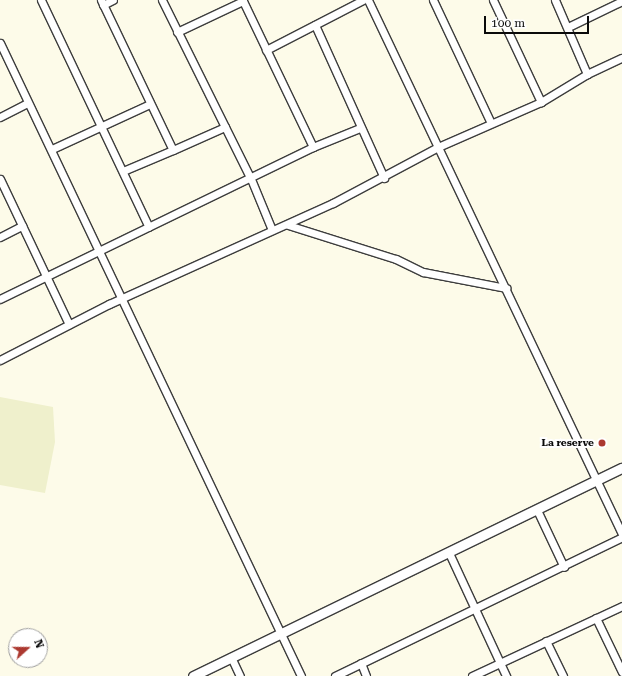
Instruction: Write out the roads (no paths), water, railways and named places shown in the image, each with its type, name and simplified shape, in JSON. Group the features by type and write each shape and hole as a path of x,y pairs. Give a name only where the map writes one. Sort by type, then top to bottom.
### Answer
{"street":[{"path":"41,0 149,227"},
{"path":"113,0 102,2 173,150"},
{"path":"162,0 251,179 272,230"},
{"path":"177,32 243,0 313,147"},
{"path":"266,50 363,0"},
{"path":"368,0 598,480 622,534"},
{"path":"432,0 491,122"},
{"path":"493,0 541,102"},
{"path":"555,0 568,27 587,74"},
{"path":"568,27 617,2"},
{"path":"316,25 360,128 384,178"},
{"path":"0,43 28,103 52,149 301,676"},
{"path":"0,360 69,324 288,224 384,178 438,147 491,122 541,102 587,74 622,58"},
{"path":"0,117 28,103"},
{"path":"52,149 150,104"},
{"path":"123,171 225,127"},
{"path":"0,300 46,276 100,253 149,227 251,179 313,147 360,128"},
{"path":"0,178 69,324"},
{"path":"288,224 396,259 423,272 506,288"},
{"path":"0,237 22,226"},
{"path":"193,676 622,468"},
{"path":"537,510 564,567"},
{"path":"335,676 564,567 622,537"},
{"path":"449,553 506,676"},
{"path":"472,676 622,606"},
{"path":"596,618 622,672"},
{"path":"546,641 563,676"},
{"path":"231,657 240,676"},
{"path":"360,663 366,676"}],"place":[{"name":"La reserve","path":"602,443"}]}
